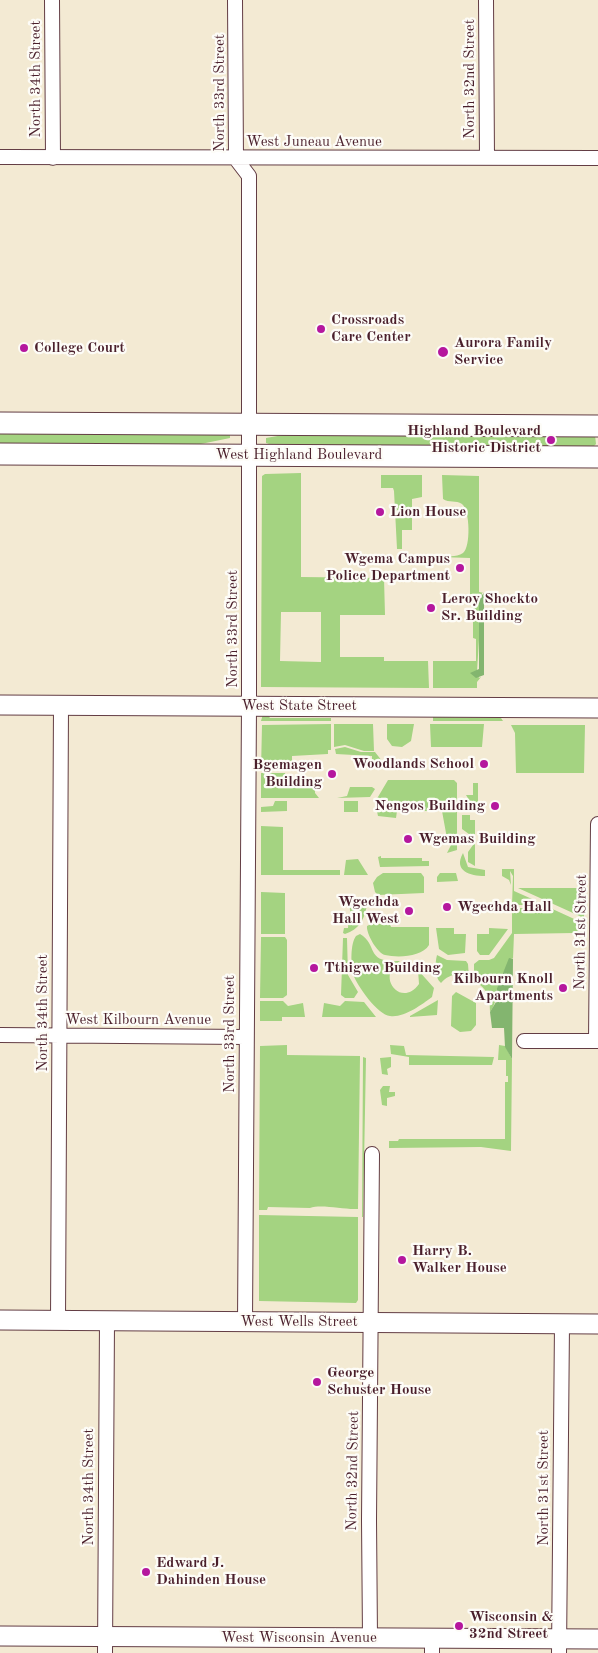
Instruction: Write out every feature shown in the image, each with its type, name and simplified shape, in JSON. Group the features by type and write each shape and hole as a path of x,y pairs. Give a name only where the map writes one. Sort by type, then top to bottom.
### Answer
{"main road":[{"name":"West Highland Boulevard","path":"0,422 598,426"},
{"name":"West Highland Boulevard","path":"0,454 598,457"}],"street":[{"name":"North 34th Street","path":"52,0 53,158"},
{"name":"North 33rd Street","path":"235,0 236,159 249,176 249,706 245,1322"},
{"name":"North 32nd Street","path":"486,0 487,158"},
{"name":"West Juneau Avenue","path":"0,157 236,159 598,158"},
{"name":"West State Street","path":"0,705 598,708"},
{"name":"North 34th Street","path":"58,1320 62,705"},
{"name":"North 31st Street","path":"597,1041 598,824"},
{"name":"West Kilbourn Avenue","path":"0,1035 246,1037"},
{"path":"524,1041 597,1041"},
{"name":"North 32nd Street","path":"370,1638 368,1520 372,1154"},
{"name":"West Wells Street","path":"0,1320 598,1324"},
{"name":"North 34th Street","path":"105,1645 107,1321"},
{"name":"North 31st Street","path":"559,1646 562,1324"},
{"name":"West Wisconsin Avenue","path":"0,1636 42,1645 370,1638 432,1646 559,1646 598,1639"}],"green space":[{"path":"0,429 215,431 230,435 230,438 191,446 0,446"},
{"path":"306,431 595,435 596,444 592,448 278,447 266,443 266,438"},
{"path":"301,473 301,577 384,578 385,615 340,615 340,657 384,657 384,661 428,661 429,688 261,687 262,476 265,474","holes":["281,612 321,612 321,662 280,661"]},
{"path":"381,475 422,475 422,497 412,499 412,530 402,530 402,549 397,549 394,491 393,488 381,488"},
{"path":"442,475 479,476 479,592 484,593 482,593 477,671 479,678 481,677 477,682 477,688 433,688 433,661 476,661 476,639 473,638 473,601 477,595 473,595 470,599 470,558 440,557 457,555 463,553 466,549 468,536 467,513 462,504 443,499"},
{"path":"484,593 484,675 476,678 470,673 479,669 479,598"},
{"path":"263,714 267,714 270,718 331,718 331,721 261,721"},
{"path":"433,717 501,718 503,721 433,721"},
{"path":"331,724 331,750 328,750 328,754 292,756 292,766 286,766 285,770 261,770 262,725"},
{"path":"334,724 373,724 374,751 364,751 345,745 334,747"},
{"path":"387,724 414,724 411,741 402,747 392,746 387,739"},
{"path":"430,724 484,724 482,747 431,747"},
{"path":"511,725 585,725 584,773 516,773 515,733"},
{"path":"345,747 361,752 375,752 382,761 380,768 372,767 372,756 336,754 335,749"},
{"path":"261,773 285,773 286,776 292,776 292,786 315,786 315,793 319,798 261,798"},
{"path":"388,780 454,780 457,783 457,850 447,853 451,845 448,844 442,811 397,811 396,818 378,816 375,802"},
{"path":"473,783 478,783 478,804 470,804 469,809 461,809 469,800 466,795 473,795"},
{"path":"350,787 372,787 375,789 370,797 337,798 347,796"},
{"path":"275,801 287,801 287,811 261,812 261,807 273,806"},
{"path":"344,801 358,801 358,812 344,812"},
{"path":"462,815 470,815 470,820 475,820 475,866 468,862 468,852 473,845 473,837 462,829"},
{"path":"261,826 283,827 283,870 340,870 340,875 261,875"},
{"path":"463,853 468,867 485,870 485,876 474,875 462,868 460,859"},
{"path":"381,856 381,858 422,858 422,861 429,861 429,866 380,867 378,857"},
{"path":"358,859 368,875 344,875 346,860"},
{"path":"502,869 514,869 514,891 532,899 529,905 512,905 513,876 510,871 511,885 509,880 502,876"},
{"path":"383,873 421,873 424,877 424,893 378,895 375,892 373,883"},
{"path":"440,873 456,873 458,881 437,882 437,877"},
{"path":"518,888 584,888 584,918"},
{"path":"261,892 285,893 285,934 261,934"},
{"path":"535,901 583,923 583,931 574,933 514,934 513,959 504,972 490,1012 485,990 474,981 474,964 479,960 494,958 512,933 512,908 531,908"},
{"path":"349,903 367,903 361,922 345,934 343,933 344,928 348,928 349,917 351,917"},
{"path":"371,924 390,924 391,927 429,927 429,945 426,949 415,954 403,956 385,955 379,951 370,938 367,926"},
{"path":"436,928 454,928 454,934 466,934 465,953 448,955 439,949"},
{"path":"489,928 508,929 489,955 480,955 477,951 477,934 489,934"},
{"path":"360,934 366,938 374,952 381,959 400,961 393,967 390,974 393,988 398,992 412,991 419,984 418,970 434,988 432,997 423,1004 401,1015 390,1016 380,1011 363,992 353,974 352,949 356,936"},
{"path":"261,937 285,937 287,940 287,995 283,998 260,998"},
{"path":"343,938 347,938 348,975 358,992 354,998 345,998 341,995"},
{"path":"437,955 447,960 466,961 469,978 462,975 454,975 441,983 436,974"},
{"path":"509,958 513,959 512,1059 505,1047 504,1028 492,1028 490,1012 496,1002 497,988"},
{"path":"456,992 476,1003 476,1025 471,1031 460,1032 451,1026 452,996"},
{"path":"438,1000 437,1015 410,1017 410,1016"},
{"path":"260,1001 283,1001 288,1006 303,1003 305,1017 282,1017 282,1021 260,1021"},
{"path":"345,1001 364,1002 376,1017 322,1017 324,1003 340,1006"},
{"path":"287,1045 287,1055 360,1056 358,1209 268,1207 267,1210 259,1210 260,1046"},
{"path":"390,1045 404,1046 406,1055 494,1057 492,1065 409,1065 409,1057 391,1054"},
{"path":"499,1045 505,1046 512,1059 511,1151 481,1147 389,1148 389,1141 398,1141 399,1139 505,1139 505,1082 508,1082 508,1076 506,1076 506,1060 498,1060"},
{"path":"363,1057 366,1058 362,1217"},
{"path":"391,1057 391,1067 387,1069 388,1075 382,1074 380,1058"},
{"path":"383,1086 390,1086 389,1092 395,1092 395,1096 387,1098 387,1106 382,1105 380,1090"},
{"path":"259,1215 358,1217 358,1300 356,1303 259,1301"}],"place":[{"name":"Crossroads Care Center","path":"321,329"},
{"name":"College Court","path":"24,348"},
{"name":"Aurora Family Service","path":"443,352"},
{"name":"Highland Boulevard Historic District","path":"551,440"},
{"name":"Lion House","path":"380,512"},
{"name":"Wgema Campus Police Department","path":"460,568"},
{"name":"Leroy Shockto Sr. Building","path":"431,608"},
{"name":"Woodlands School","path":"484,764"},
{"name":"Bgemagen Building","path":"332,774"},
{"name":"Nengos Building","path":"495,806"},
{"name":"Wgemas Building","path":"408,839"},
{"name":"Wgechda Hall","path":"447,907"},
{"name":"Wgechda Hall West","path":"409,911"},
{"name":"Tthigwe Building","path":"314,968"},
{"name":"Kilbourn Knoll Apartments","path":"563,988"},
{"name":"Harry B. Walker House","path":"402,1260"},
{"name":"George Schuster House","path":"317,1382"},
{"name":"Edward J. Dahinden House","path":"146,1572"},
{"name":"Wisconsin & 32nd Street","path":"459,1626"}]}
